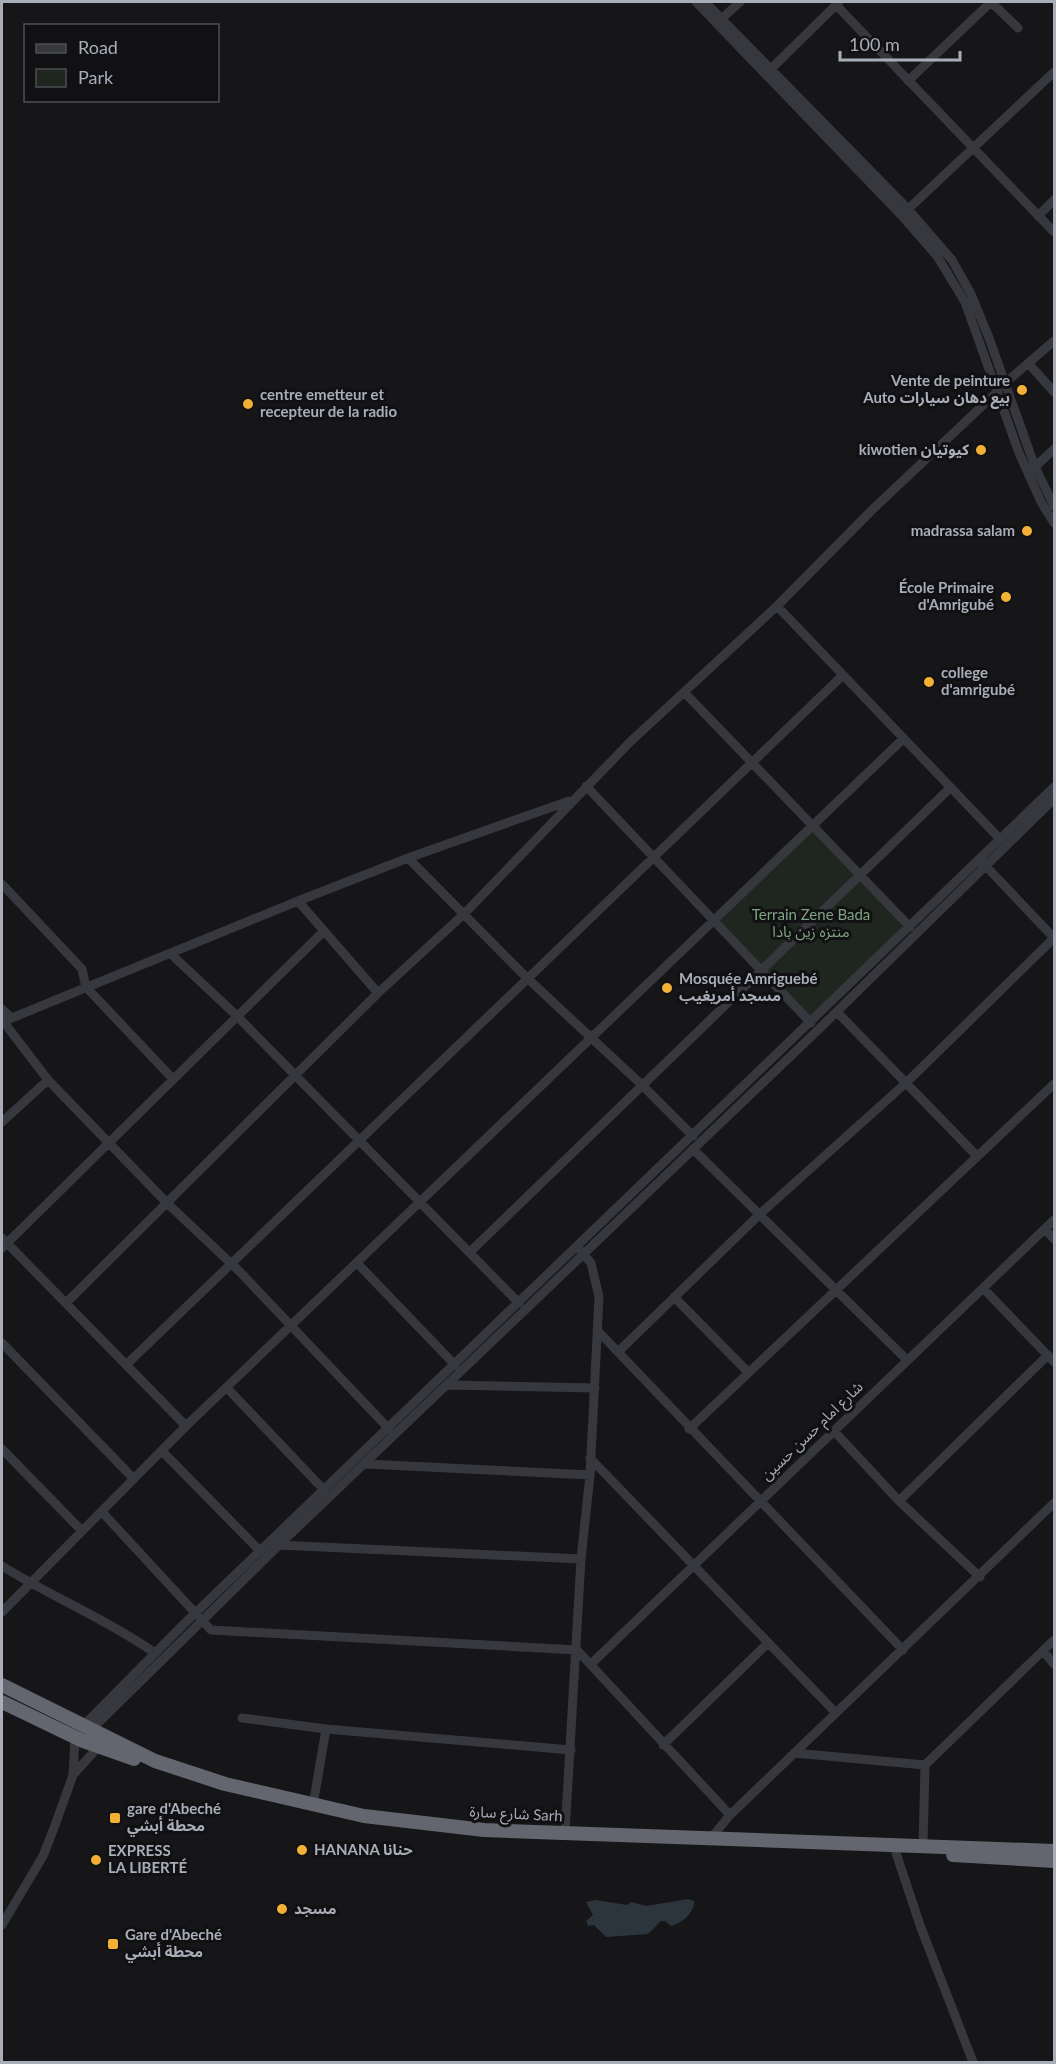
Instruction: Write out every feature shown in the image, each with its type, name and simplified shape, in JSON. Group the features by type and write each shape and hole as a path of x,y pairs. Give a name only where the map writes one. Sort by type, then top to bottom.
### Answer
{"highway":[{"name":"شارع سارة Sarh","path":"2,1685 83,1731 98,1748 271,1802 378,1824 438,1833 564,1842 896,1853 1054,1861"},
{"name":"شارع سارة Sarh","path":"2,1702 83,1731 155,1761 225,1785 313,1805 442,1827 1054,1851"}],"street":[{"path":"696,2 771,69 905,213"},
{"path":"705,2 719,21 905,213 940,245 959,272 989,338 1033,485 1054,523"},
{"path":"719,21 740,2"},
{"path":"908,81 991,2 1018,27"},
{"path":"771,69 837,3 908,81 1054,232"},
{"path":"905,213 1054,72"},
{"path":"1038,216 1054,200"},
{"path":"66,1303 294,1075 465,913 586,786 777,606 872,510 1054,341"},
{"path":"1029,364 1054,392"},
{"path":"1002,387 1054,506"},
{"path":"1035,467 1054,449"},
{"path":"777,606 1000,839"},
{"path":"127,1364 526,977 842,676"},
{"path":"684,692 910,927"},
{"path":"2,1612 186,1426 903,739"},
{"path":"586,786 651,858 811,1023"},
{"path":"2,1925 43,1856 73,1775 83,1731 154,1653 198,1618 260,1551 519,1303 693,1149 837,1012 982,862 1000,839 1054,787"},
{"path":"470,1252 950,788"},
{"path":"83,1731 198,1618 279,1545 448,1385 693,1136 910,927 1054,799"},
{"path":"5,1020 172,955 298,901 408,858 571,801"},
{"path":"408,858 526,977 644,1086 693,1136"},
{"path":"619,1352 760,1214 907,1082 1054,938 982,862"},
{"path":"2,884 82,969 86,987 172,1078"},
{"path":"298,901 378,993"},
{"path":"186,1426 66,1303 3,1243 324,931"},
{"path":"172,955 237,1017 519,1303"},
{"path":"2,1009 5,1020 48,1080 167,1203 232,1263 389,1429"},
{"path":"837,1012 976,1155"},
{"path":"2,1122 48,1080"},
{"path":"689,1429 976,1155 1054,1084"},
{"path":"693,1149 907,1360"},
{"name":"شارع امام حسن حسين","path":"591,1664 1054,1220"},
{"path":"1045,1229 1054,1239"},
{"path":"565,1833 581,1559 590,1475 599,1297 596,1277 580,1250"},
{"path":"357,1264 455,1365"},
{"path":"899,1501 1051,1358 983,1288"},
{"path":"674,1297 748,1372"},
{"path":"597,1330 689,1429 903,1650"},
{"path":"2,1342 134,1479"},
{"path":"448,1385 595,1388"},
{"path":"227,1388 324,1490"},
{"path":"834,1431 899,1501 980,1577"},
{"path":"2,1449 82,1531"},
{"path":"162,1451 260,1551"},
{"path":"590,1458 836,1713"},
{"path":"365,1464 590,1475"},
{"path":"711,1838 730,1815 794,1753 1053,1507"},
{"path":"102,1512 198,1618 217,1632 577,1650 730,1815"},
{"path":"279,1545 581,1559"},
{"path":"2,1566 71,1606 106,1621 154,1653"},
{"path":"923,1845 925,1765 1054,1640"},
{"path":"663,1745 768,1643"},
{"path":"1043,1651 1054,1664"},
{"path":"242,1718 326,1729 571,1750"},
{"path":"313,1805 326,1729"},
{"path":"73,1775 98,1748"},
{"path":"794,1753 925,1765"},
{"path":"896,1853 921,1928 973,2062"}],"green space":[{"name":"Terrain Zene Bada منتزه زين بادا","path":"812,826 910,927 811,1023 713,922"}],"shaded area":[{"path":"688,1899 694,1901 694,1905 683,1920 671,1926 661,1921 648,1934 606,1937 594,1925 588,1926 586,1921 593,1915 586,1902 596,1900 627,1905 631,1902 646,1906"}],"place":[{"name":"Vente de peinture Auto بيع دهان سيارات","path":"1022,390"},
{"name":"centre emetteur et recepteur de la radio","path":"248,404"},
{"name":"kiwotien كيوتيان","path":"981,450"},
{"name":"madrassa salam","path":"1027,531"},
{"name":"École Primaire d'Amrigubé","path":"1006,597"},
{"name":"college d'amrigubé","path":"929,682"},
{"name":"Mosquée Amriguebé مسجد أمريغيب","path":"667,988"},
{"name":"gare d'Abeché محطة أبشي","path":"115,1818"},
{"name":"HANANA حنانا","path":"302,1850"},
{"name":"EXPRESS LA LIBERTÉ","path":"96,1860"},
{"name":"مسجد","path":"282,1909"},
{"name":"Gare d'Abeché محطة أبشي","path":"113,1944"}]}
